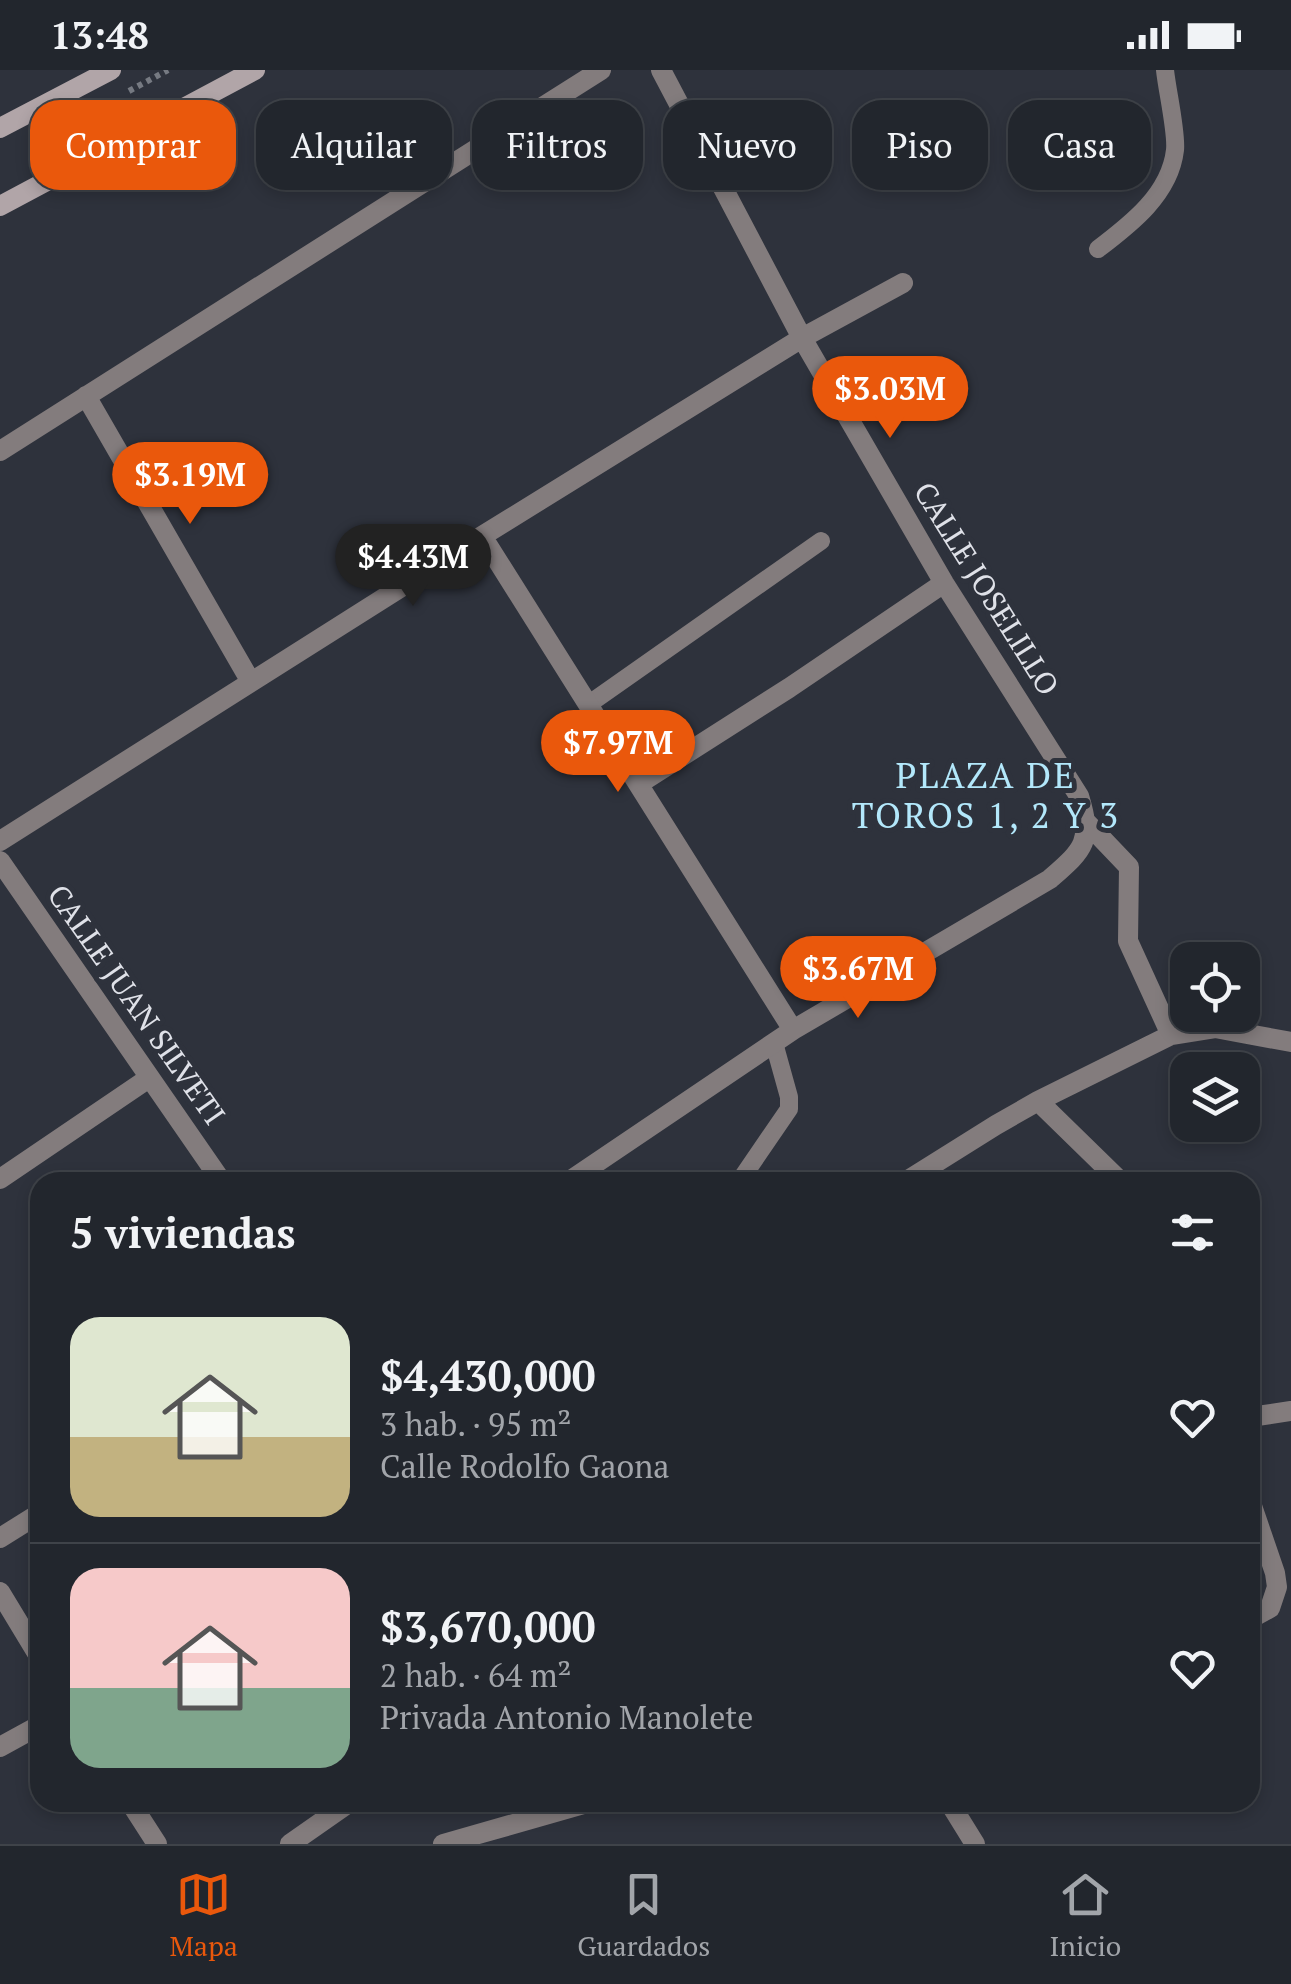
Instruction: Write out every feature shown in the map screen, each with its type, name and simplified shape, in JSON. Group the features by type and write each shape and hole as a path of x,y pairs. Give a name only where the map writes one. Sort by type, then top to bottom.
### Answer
{"main road":[{"path":"0,128 111,70"},
{"path":"0,206 255,70"}],"street":[{"path":"0,450 602,70"},
{"name":"CALLE JOSELILLO","path":"662,70 802,338 944,584 1079,796 1087,823"},
{"path":"0,841 802,338 903,283"},
{"path":"86,396 251,682"},
{"path":"482,536 793,1030"},
{"path":"640,783 944,584"},
{"path":"583,1172 793,1030 1050,879 1080,849 1087,823 1129,867 1128,941 1172,1035"},
{"name":"CALLE JUAN SILVETI","path":"0,861 215,1172"},
{"path":"921,1172 1038,1101 1172,1035 1215,1028 1291,1042"},
{"path":"0,1179 149,1078"},
{"path":"1038,1101 1111,1172"},
{"path":"1260,1416 1291,1411"},
{"path":"0,1538 30,1519"},
{"path":"1260,1529 1278,1586 1270,1608 1260,1614"},
{"path":"0,1592 30,1642"},
{"path":"0,1746 30,1730"},
{"path":"136,1812 156,1844"},
{"path":"290,1844 336,1812"},
{"path":"443,1844 556,1812"},
{"path":"955,1812 975,1844"}],"lane":[{"path":"1098,248 1132,224 1167,176 1176,148 1165,70"},
{"path":"589,704 821,541"},
{"path":"747,1172 789,1110 790,1097 774,1043"}],"district":[{"name":"PLAZA DE TOROS 1, 2 Y 3","path":"986,796"}]}
